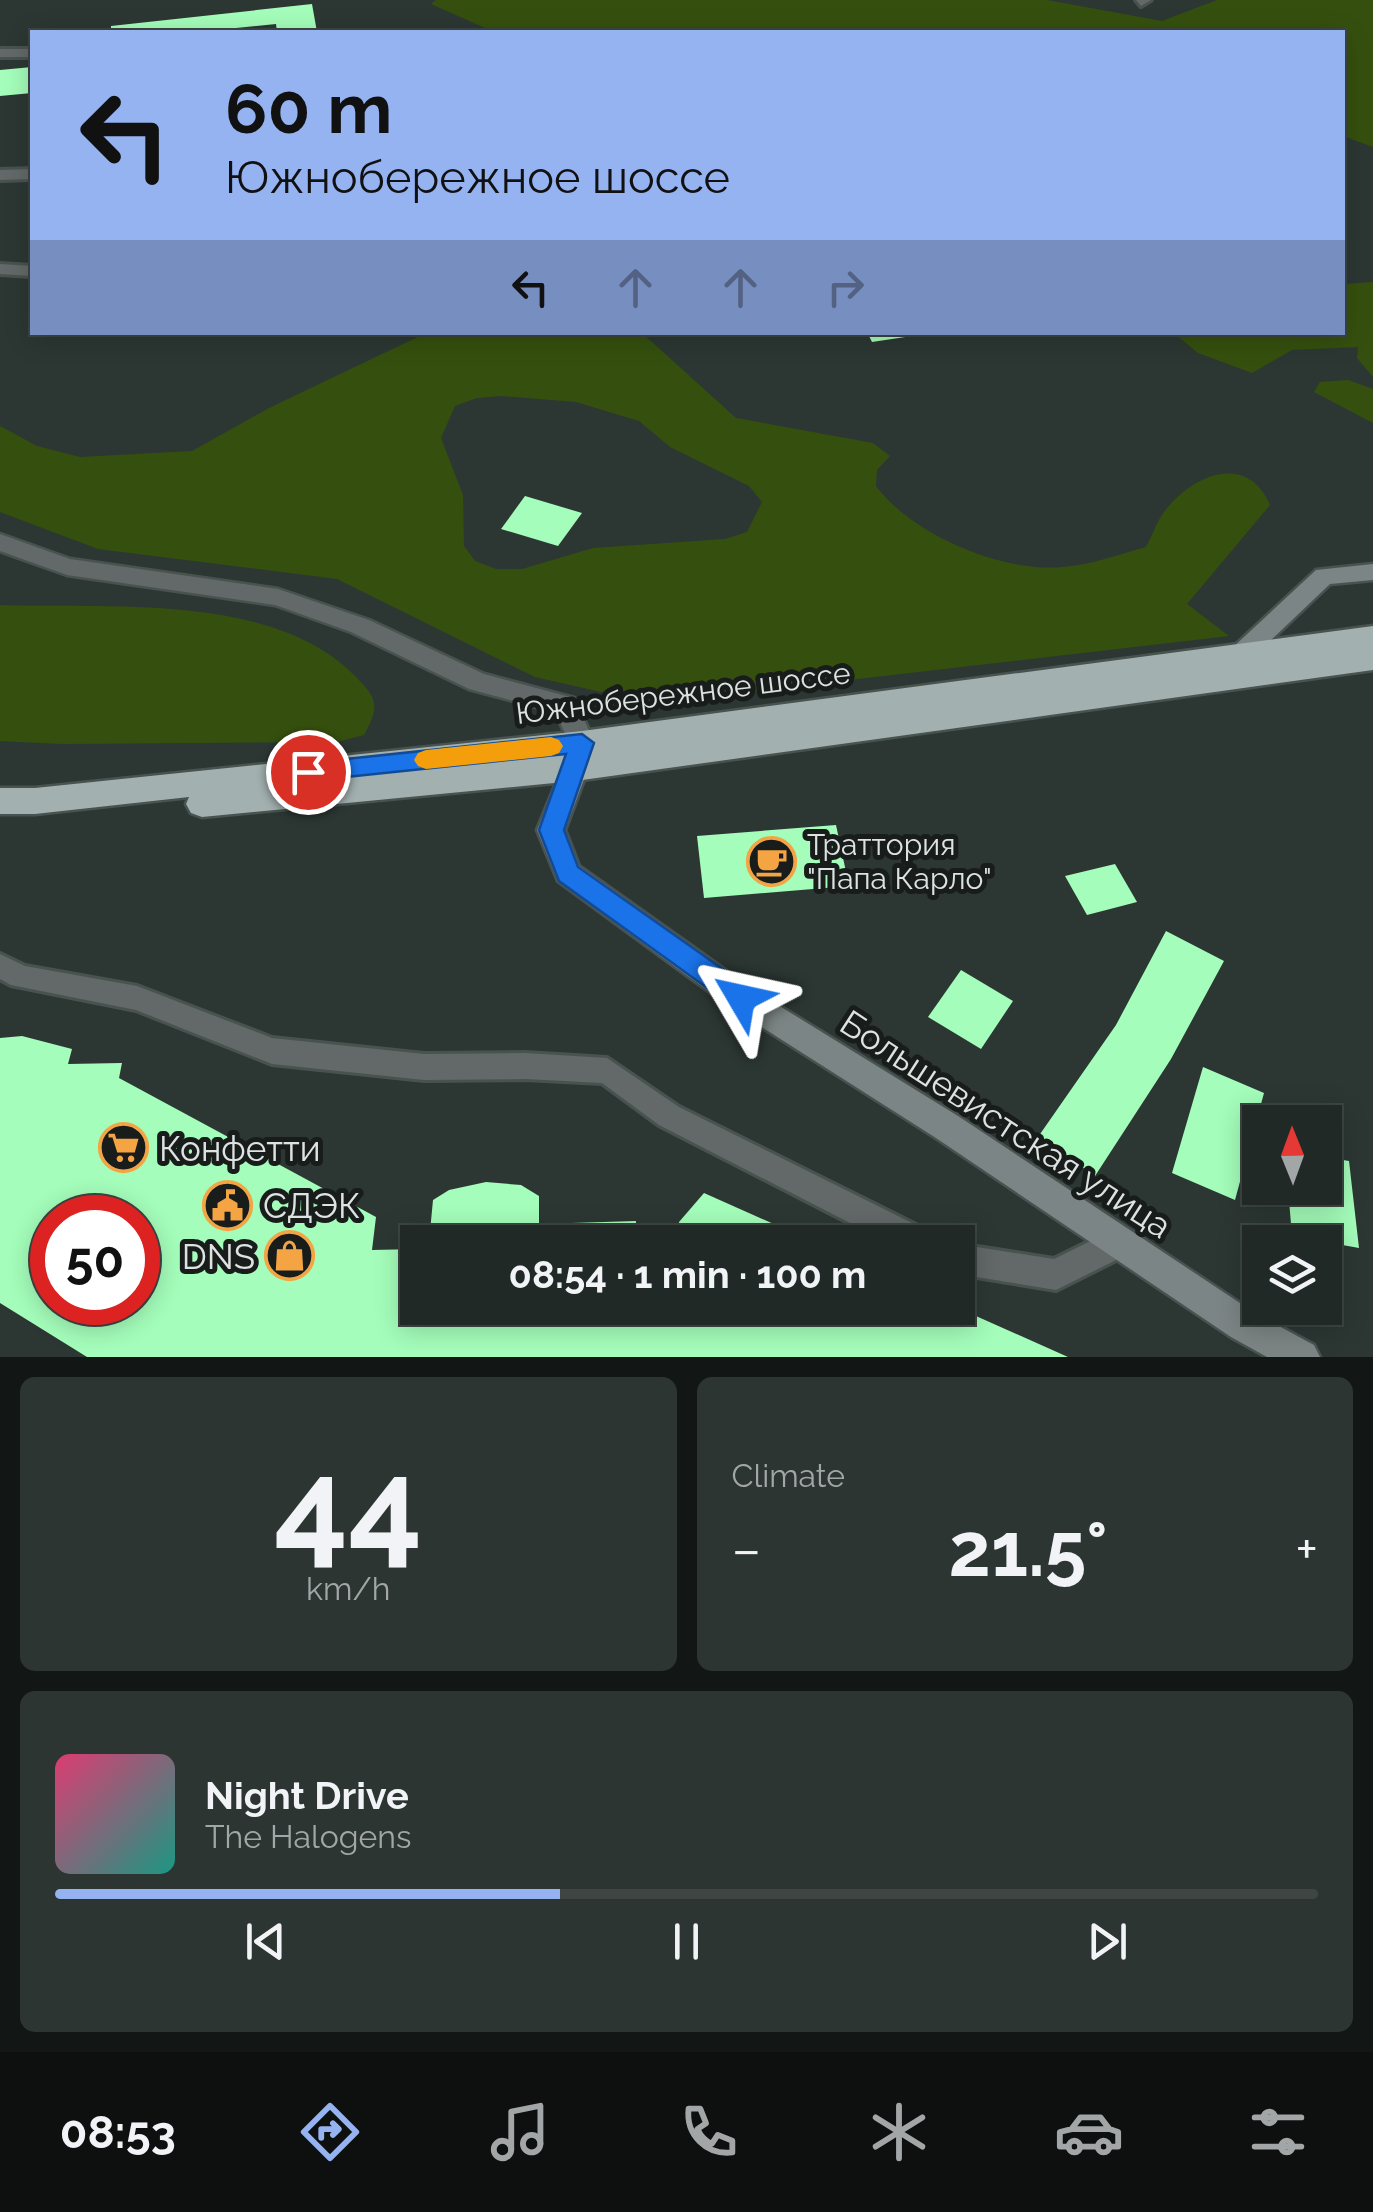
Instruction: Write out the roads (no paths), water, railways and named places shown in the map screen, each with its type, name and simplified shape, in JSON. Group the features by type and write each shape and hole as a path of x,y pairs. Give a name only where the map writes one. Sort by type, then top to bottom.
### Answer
{"highway":[{"name":"Южнобережное шоссе","path":"0,801 578,756 1373,637"},
{"name":"Южнобережное шоссе","path":"0,823 1373,659"}],"main road":[{"path":"1239,656 1324,576 1373,572"},
{"name":"Большевистская улица","path":"578,756 551,830 568,874 741,998 947,1127 1244,1325 1302,1357"}],"street":[{"path":"0,542 67,567 278,597 360,626 478,682 564,705 578,756"}],"lane":[{"path":"0,53 30,53"},
{"path":"0,175 30,174"},
{"path":"0,269 30,271"},
{"path":"0,966 20,978 137,998 272,1051 424,1067 525,1066 608,1071 669,1116 884,1225"},
{"path":"975,1262 1056,1276 1118,1243"}],"place":[{"name":"Траттория \"Папа Карло\"","path":"772,861"},
{"name":"Конфетти","path":"124,1148"},
{"name":"СДЭК","path":"228,1205"},
{"name":"DNS","path":"290,1256"}]}
